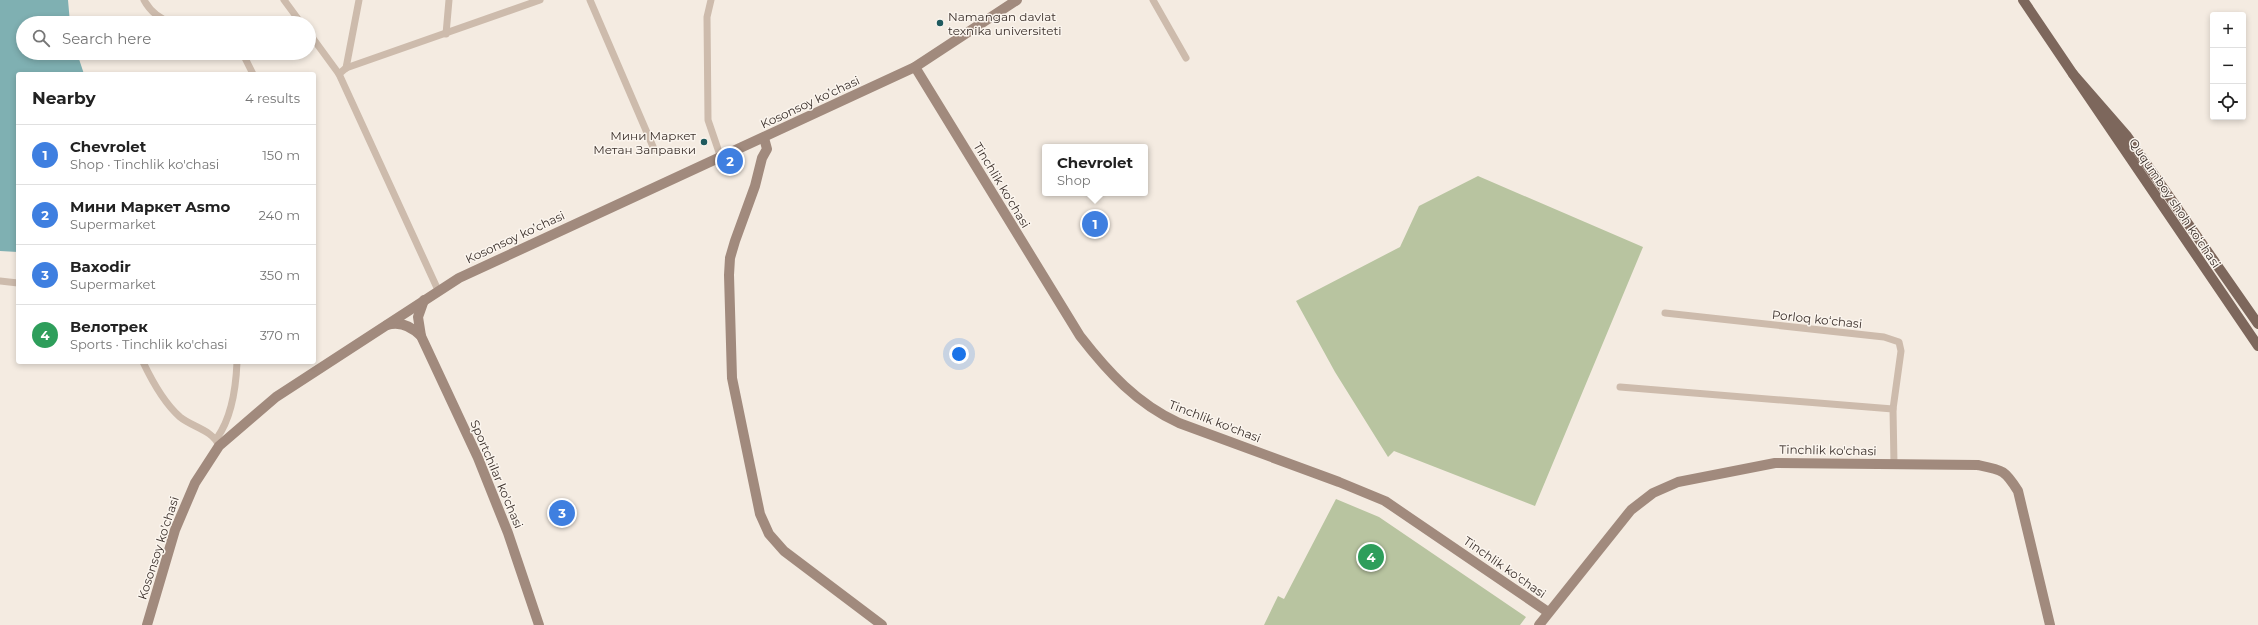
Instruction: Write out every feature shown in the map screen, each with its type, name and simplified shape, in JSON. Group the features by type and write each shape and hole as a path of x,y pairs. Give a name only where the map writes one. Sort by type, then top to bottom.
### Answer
{"main road":[{"name":"Ququmboy shoh koʻchasi","path":"2023,0 2258,346"},
{"name":"Ququmboy shoh koʻchasi","path":"2073,74 2127,136 2258,324"}],"street":[{"path":"144,0 159,16"},
{"path":"284,0 296,16"},
{"path":"346,68 359,0"},
{"path":"446,34 450,0"},
{"path":"339,74 346,68 539,0"},
{"path":"590,0 654,149"},
{"path":"711,0 707,17 708,120 721,158"},
{"name":"Kosonsoy ko’chasi","path":"147,625 166,557 184,507 218,442 276,397 438,290 490,263 694,168 721,158 915,67 1017,0"},
{"path":"1153,0 1186,58"},
{"path":"316,43 339,74 438,290"},
{"path":"246,60 252,72"},
{"name":"Tinchlik ko'chasi","path":"915,67 1080,336 1107,370 1138,399 1157,412 1179,422 1339,482 1385,501 1548,612"},
{"path":"764,138 767,149 762,158 755,186 735,241 730,258 728,275 732,378 760,514 769,534 784,551 882,625"},
{"path":"0,281 16,283"},
{"path":"421,336 418,316 424,300"},
{"name":"Porloq koʻchasi","path":"1665,313 1884,337 1898,342 1901,351 1893,409 1894,464"},
{"path":"385,325 404,324 413,328 421,336"},
{"name":"Sportchilar ko'chasi","path":"421,336 481,465 508,534 540,625"},
{"path":"144,364 155,385 180,417 218,442 228,415 234,389 237,364"},
{"path":"1620,387 1893,409"},
{"name":"Tinchlik ko'chasi","path":"1539,625 1626,515 1647,497 1665,486 1701,476 1775,463 1978,466 1996,468 2007,473 2018,491 2050,625"}],"green space":[{"path":"1478,176 1643,247 1535,506 1394,451 1388,457 1335,372 1296,301 1400,247 1419,206"},
{"path":"1336,499 1379,517 1526,617 1520,625 1264,625 1278,596 1284,599"}],"water":[{"path":"0,0 68,0 69,16 16,16 16,60 79,60 83,72 16,72 16,252 0,251"}],"place":[{"name":"Namangan davlat texnika universiteti","path":"940,23"},
{"name":"Мини Маркет Метан Заправки","path":"704,142"},
{"name":"Мини Маркет Asmo","path":"730,161"},
{"name":"Chevrolet","path":"1095,224"},
{"name":"Baxodir","path":"562,513"},
{"name":"Велотрек","path":"1371,557"}]}
